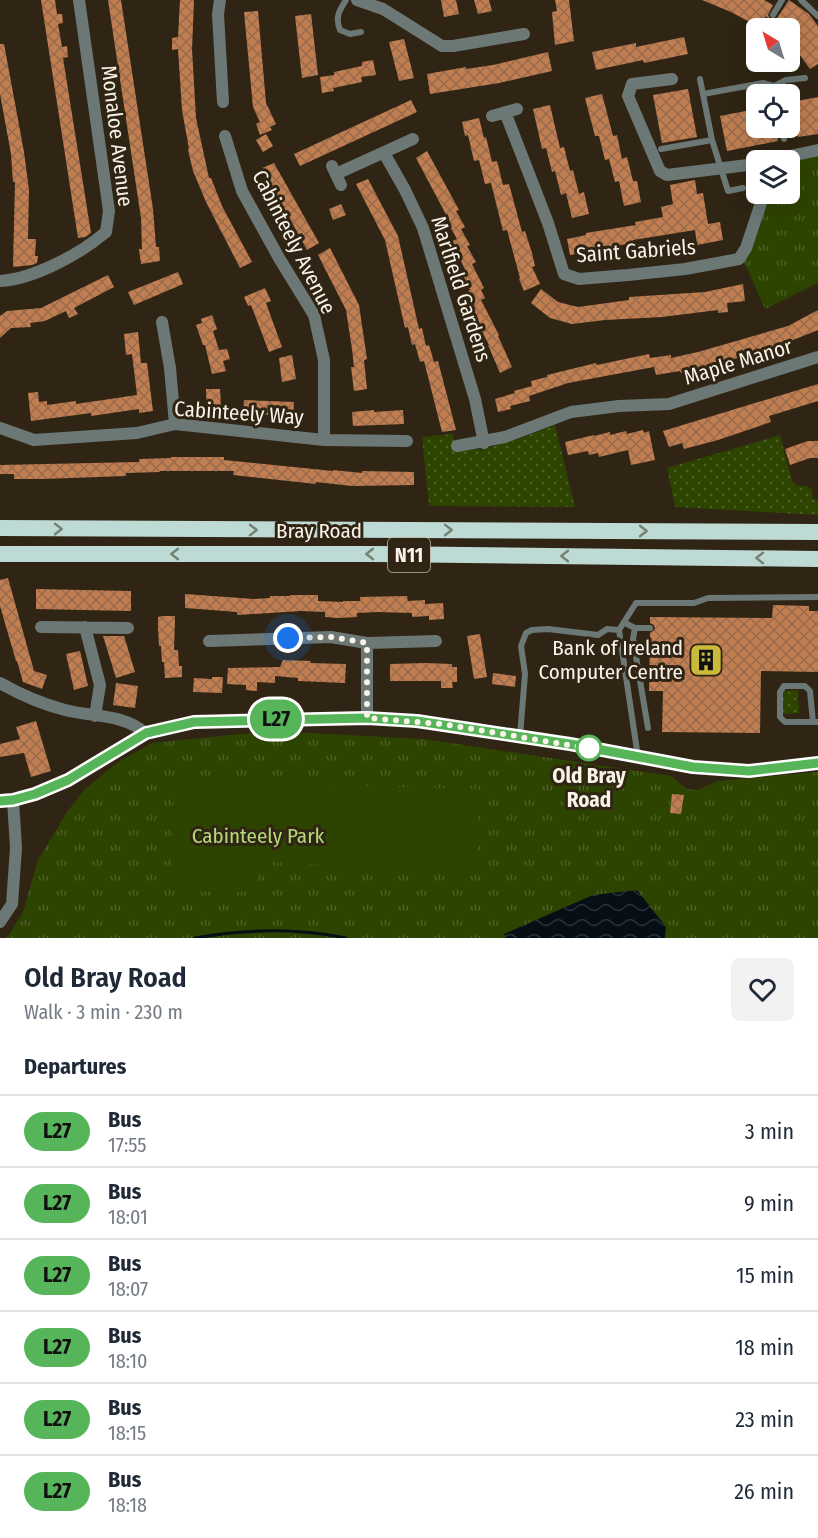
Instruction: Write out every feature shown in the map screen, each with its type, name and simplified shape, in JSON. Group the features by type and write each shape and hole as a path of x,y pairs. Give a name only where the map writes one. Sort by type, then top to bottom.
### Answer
{"highway":[{"name":"Bray Road","path":"0,528 818,532"},
{"name":"Bray Road","path":"0,554 377,554 818,559"}],"street":[{"name":"Monaloe Avenue","path":"0,281 26,276 55,263 92,244 106,232 109,211 79,0"},
{"path":"220,0 218,14 223,102"},
{"path":"357,0 383,9 442,46 524,34"},
{"path":"672,79 632,84 628,96 660,171 667,175 746,165"},
{"name":"Saint Gabriels","path":"517,109 498,114 548,223 564,274 579,279 628,275 685,269 739,259 746,248 761,204"},
{"name":"Cabinteely Avenue","path":"225,136 242,191 314,315 324,360 324,440"},
{"path":"336,175 413,139"},
{"path":"800,154 818,150"},
{"name":"Marlfield Gardens","path":"384,153 423,228 475,399 484,442"},
{"path":"162,322 170,369 175,424"},
{"name":"Maple Manor","path":"484,442 505,437 572,412 619,406 669,404 818,357"},
{"name":"Cabinteely Way","path":"0,428 34,441 137,433 175,424 324,440 407,441"},
{"path":"457,446 484,442"},
{"path":"40,627 128,628"},
{"path":"85,627 100,685 95,716"},
{"path":"209,641 331,637 367,643 436,641"},
{"path":"367,643 367,718"},
{"path":"0,683 35,701 132,724 146,733"},
{"path":"0,922 12,904 16,848 6,800 35,794 68,780 146,733 194,722 367,718 434,723 693,767 749,771 818,763"}],"lane":[{"path":"346,0 338,12 337,22 340,30 350,34 361,32"},
{"path":"773,15 782,0"},
{"path":"801,0 818,16"},
{"path":"778,84 786,80 805,78"},
{"path":"699,79 712,140 728,191 743,188"},
{"path":"703,94 746,86"},
{"path":"661,149 712,140"},
{"path":"638,758 619,630 636,603 694,603 708,598 818,597"},
{"path":"625,623 635,628 650,628"},
{"path":"635,628 633,639 648,728"},
{"path":"520,736 525,674 521,646 526,633 532,630 548,630 598,635 607,629 619,630"},
{"path":"784,686 805,686 810,691 815,722 785,722 780,717 780,692 784,686"}],"green space":[{"path":"818,155 818,283 765,309 742,257 760,204 800,204 800,158"},
{"path":"555,425 575,507 429,506 422,437 453,434 455,450 483,449 513,441"},
{"path":"780,435 792,481 797,486 807,486 812,490 813,499 818,500 818,515 675,507 667,468"},
{"path":"798,690 799,713 783,714 782,691"},
{"name":"Cabinteely Park","path":"272,731 424,739 671,776 687,789 697,790 717,781 818,772 818,938 7,938 23,912 38,860 67,812 85,789 118,762 152,743"},
{"path":"174,781 479,789 477,875 259,861 256,892 171,891"}],"water":[{"path":"637,890 666,927 665,938 506,938 504,934 593,895"}],"building":[{"path":"41,0 55,0 57,14 62,14 63,23 58,24 62,47 67,46 68,57 63,58 91,233 85,237 78,238"},
{"path":"108,0 121,0 153,209 156,247 159,247 160,261 141,264 139,249 142,249 141,218"},
{"path":"180,0 194,0 192,49 196,118 209,178 252,262 240,268 206,202 193,171 188,150 182,110 178,49 172,50 172,38 178,37"},
{"path":"441,0 456,0 459,14 444,17"},
{"path":"474,0 489,0 492,11 478,14"},
{"path":"555,0 569,0 574,41 555,45 552,12 557,11"},
{"path":"702,0 764,0 773,5 768,15 770,18 766,16 765,18 746,18 746,20"},
{"path":"789,0 809,14 818,26 818,64 810,69 800,55 800,18 777,18"},
{"path":"258,11 266,103 276,124 270,127 272,130 260,135 256,124 260,122 253,107 244,12"},
{"path":"311,14 318,75 302,78 295,16"},
{"path":"684,37 688,54 596,70 592,52 636,43 636,47"},
{"path":"404,39 414,78 399,81 389,42"},
{"path":"0,44 4,44 24,152 29,190 28,239 36,239 35,256 38,256 37,263 13,267 15,182 13,182 11,154 0,94"},
{"path":"548,52 552,71 499,83 430,94 427,74 493,65"},
{"path":"373,60 376,75 361,77 362,82 333,88 334,91 322,93 320,77 334,75 334,72 362,66 362,62"},
{"path":"688,89 697,137 662,143 653,95"},
{"path":"602,94 613,136 617,135 622,159 627,157 633,181 637,181 641,202 624,206 619,181 615,182 609,159 605,160 599,136 595,136 585,98"},
{"path":"818,97 818,134 800,137 800,100"},
{"path":"411,100 417,112 300,166 294,154"},
{"path":"550,105 560,148 564,147 579,194 584,192 589,214 572,218 566,193 561,195 546,148 542,149 533,109"},
{"path":"746,111 746,138 777,138 778,141 727,151 720,116"},
{"path":"479,118 492,162 497,161 503,185 509,184 522,232 525,231 532,253 535,266 532,267 540,284 524,291 507,230 503,231 491,183 485,184 479,160 474,161 468,135 465,136 462,122"},
{"path":"266,134 273,146 263,152 256,140"},
{"path":"427,151 459,210 456,211 465,227 461,229 476,262 472,264 484,288 481,290 485,298 481,300 512,367 500,373 471,310 475,308 467,292 470,290 463,276 467,274 452,241 457,239 416,158"},
{"path":"274,163 319,243 307,250 262,168"},
{"path":"368,179 398,236 419,329 422,328 426,346 429,345 434,362 438,361 456,430 442,432 424,361 420,362 415,344 412,345 408,327 405,328 385,240 356,184"},
{"path":"695,180 697,194 703,193 708,224 720,222 723,240 697,245 695,230 633,240 633,243 570,255 567,239 663,217 661,207 673,204 670,185"},
{"path":"341,204 346,215 333,220 329,209"},
{"path":"330,248 359,305 367,359 364,360 367,389 354,391 351,367 354,367 346,310 318,255"},
{"path":"178,272 183,284 134,305 128,292"},
{"path":"108,275 114,287 74,308 78,314 69,318 66,311 45,321 30,323 31,327 11,328 0,338 0,316 7,311 41,308"},
{"path":"743,284 745,301 727,303 728,312 718,313 718,310 572,324 550,318 531,303 541,289 558,302 578,307 629,300 629,297 705,292"},
{"path":"265,288 271,301 266,303 282,347 269,352 251,305 248,306 244,297"},
{"path":"818,310 818,330 768,350 681,373 680,371 656,375 654,367 568,383 529,396 530,401 498,412 495,399 532,386 531,381 547,377 547,375 596,363 597,365 649,354 650,358 671,355 671,358 698,352 788,326"},
{"path":"212,315 217,329 213,331 219,350 227,349 230,359 223,361 226,371 212,374 205,345 203,345 196,325 202,323 201,319"},
{"path":"138,332 141,363 147,363 153,411 139,413 139,409 31,421 28,393 38,392 39,402 47,401 47,405 76,401 76,404 137,395 132,354 126,355 124,334"},
{"path":"292,355 296,379 282,382 279,358"},
{"path":"818,384 818,401 769,416 771,422 718,440 684,449 682,443 669,447 663,431"},
{"path":"206,389 220,389 221,405 225,405 226,419 212,420 212,415 207,415"},
{"path":"244,400 294,402 293,416 243,414"},
{"path":"374,410 374,412 403,410 404,424 353,426 352,412"},
{"path":"643,430 644,433 649,431 655,460 631,465 628,450 599,457 598,453 589,455 588,451 568,455 565,442 610,432 610,435 626,431 627,434"},
{"path":"808,441 818,441 818,458 810,458 790,465 785,449"},
{"path":"224,457 224,460 362,473 362,471 414,472 414,485 352,486 316,482 316,484 233,475 234,471 160,471 126,473 126,476 43,479 14,479 14,474 0,474 0,465 139,462 139,459"},
{"path":"8,578 34,671 47,675 42,689 23,682 16,661 0,606 0,580"},
{"path":"36,589 131,591 131,611 36,609"},
{"path":"185,594 254,599 270,598 270,596 318,595 318,601 343,602 360,601 360,597 407,596 408,601 425,600 425,604 443,603 444,619 429,620 429,616 412,617 412,613 378,612 357,613 357,617 338,618 325,617 325,612 301,611 237,615 237,612 185,608"},
{"name":"Bank of Ireland Computer Centre","path":"773,605 809,606 809,611 818,611 818,672 761,671 760,733 662,732 663,691 649,691 650,633 655,629 650,623 650,617 772,618"},
{"path":"175,616 174,650 178,650 182,677 165,678 158,628 158,617"},
{"path":"480,634 487,677 474,679 467,636"},
{"path":"103,636 124,636 135,672 116,678"},
{"path":"80,651 88,686 74,690 66,654"},
{"path":"283,660 346,664 345,683 298,681 298,678 275,676 275,683 257,682 257,691 246,690 246,685 227,684 228,668 280,667"},
{"path":"390,664 452,664 452,667 457,667 457,682 452,682 453,688 441,688 441,681 390,681"},
{"path":"493,673 516,676 515,687 492,684"},
{"path":"212,677 223,677 222,693 193,692 194,678 212,679"},
{"path":"116,683 138,686 135,708 113,705"},
{"path":"36,721 51,771 31,777 24,753 0,757 0,744 20,739 16,727"},
{"path":"672,794 684,795 681,814 670,813"}],"waterway":[{"path":"195,938 270,931 346,938"}],"bus line":[{"name":"L27","path":"0,801 35,794 68,780 146,733 172,725 194,722 367,718 417,721 570,744 693,767 749,771 818,763"}],"place":[{"name":"Bank of Ireland Computer Centre","path":"706,660"},
{"name":"Old Bray Road","path":"589,748"}],"route":[{"path":"288,638 331,637 367,643 367,718 442,724 593,749 589,748"}]}
